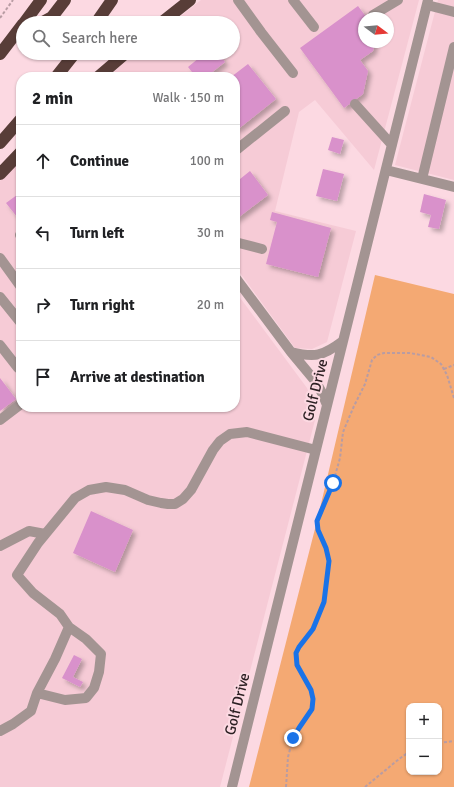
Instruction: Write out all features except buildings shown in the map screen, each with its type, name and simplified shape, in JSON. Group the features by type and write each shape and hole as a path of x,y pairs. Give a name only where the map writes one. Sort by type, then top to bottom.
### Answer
{"highway":[{"path":"28,16 41,0"},
{"path":"53,16 65,0"},
{"path":"101,16 112,0"},
{"path":"170,16 190,0"},
{"path":"0,54 16,33"},
{"path":"10,41 16,37"},
{"path":"60,72 69,60"},
{"path":"104,72 118,60"},
{"path":"0,143 16,125"},
{"path":"0,174 16,157"}],"street":[{"path":"238,0 293,73"},
{"path":"293,0 314,27"},
{"path":"378,12 398,0"},
{"path":"428,3 454,12"},
{"name":"Golf Drive","path":"232,787 428,3"},
{"path":"422,179 454,47"},
{"path":"355,104 392,145"},
{"path":"240,147 285,111"},
{"path":"386,170 454,187"},
{"path":"240,243 262,249"},
{"path":"0,258 16,280"},
{"path":"240,283 291,352 316,382 327,405"},
{"path":"0,297 16,318"},
{"path":"291,352 304,355 318,355 332,350 343,341"},
{"path":"0,345 16,365"},
{"path":"0,420 16,408"},
{"path":"37,693 65,700 86,698 94,688 99,672 101,654 86,639 69,627 60,614 33,593 17,575 38,543 75,498 89,490 106,487 125,490 148,500 175,504 183,499 191,490 213,450 220,441 230,434 247,432 316,450"},
{"path":"0,546 29,530 45,534"},
{"path":"0,731 31,711 37,693 56,659 69,627"}],"path":[{"path":"0,18 13,0"},
{"path":"286,787 288,757 293,738 312,709 313,699 311,690 297,665 296,653 313,629 324,602 329,561 326,548 318,530 317,521 333,483 340,458 343,432 365,384 369,366 376,356 384,353 410,353 431,357 441,364 444,369 454,398"},
{"path":"444,369 454,365"},
{"path":"442,743 454,741"},
{"path":"364,787 406,754"}],"shaded area":[{"path":"201,0 419,0 374,170 315,100 299,112 275,211 356,231 327,342 312,349 295,348 240,273 240,72 114,72 127,60 240,60 240,16 181,16"},
{"path":"438,0 454,0 454,180 395,165"},
{"path":"16,165 16,412 240,412 240,298 307,388 313,404 315,420 220,787 0,787 0,181"},
{"path":"375,275 454,294 454,787 249,787 317,521"}],"route":[{"path":"293,738 312,709 313,699 311,690 297,665 296,653 313,629 324,602 329,561 326,548 318,530 317,521 333,483"}]}
